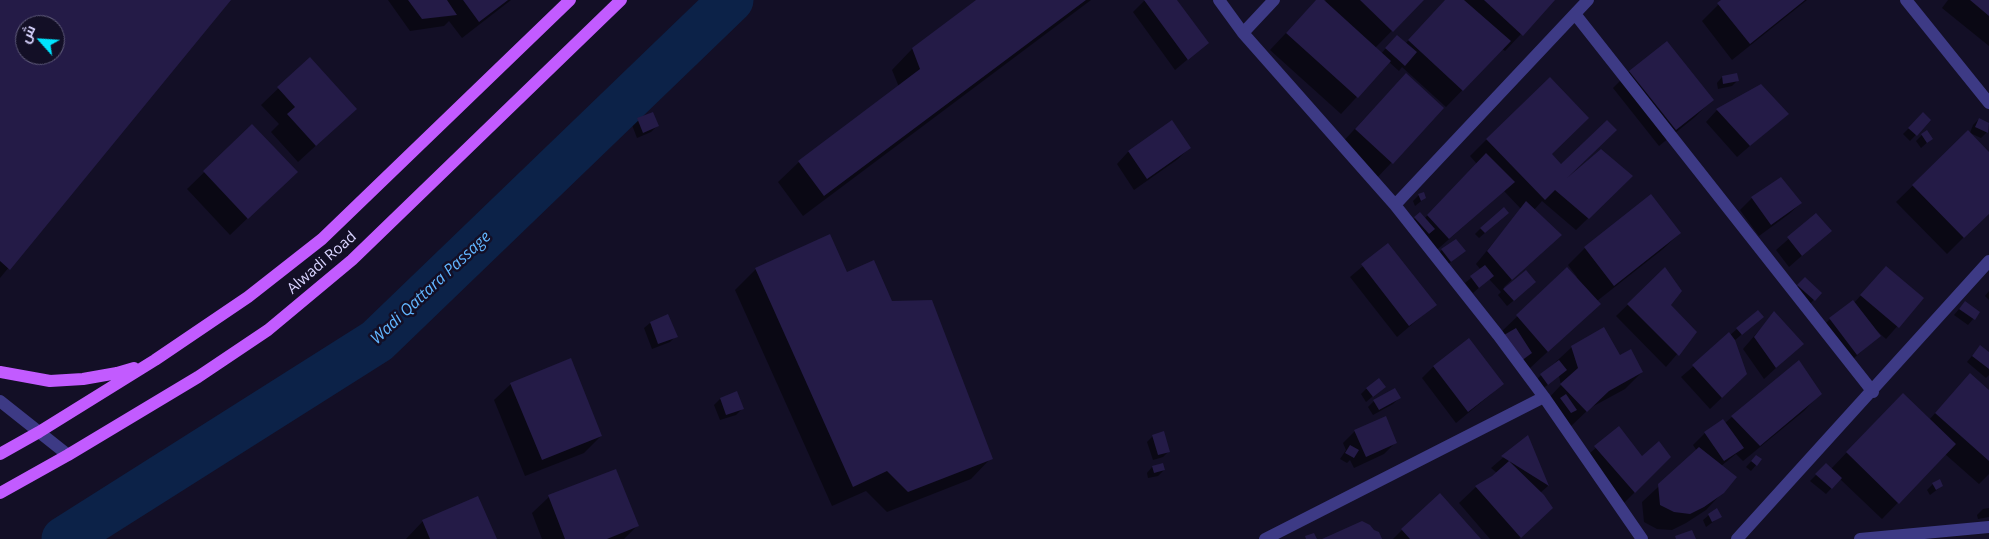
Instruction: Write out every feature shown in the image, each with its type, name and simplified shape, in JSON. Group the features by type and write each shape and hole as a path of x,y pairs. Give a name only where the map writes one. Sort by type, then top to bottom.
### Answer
{"main road":[{"name":"Alwadi Road","path":"0,454 155,360 248,297 322,238 570,0"},
{"name":"Alwadi Road","path":"0,493 68,455 198,377 268,330 352,260 621,0"},
{"path":"0,372 50,381 83,379 117,373 155,360"}],"street":[{"path":"1219,0 1243,33 1395,205 1498,335 1544,397 1642,539"},
{"path":"1243,33 1274,0"},
{"path":"1395,205 1588,0"},
{"path":"1906,0 1989,102"},
{"path":"1575,14 1872,392"},
{"path":"1741,539 1989,261"},
{"path":"1265,539 1544,397"},
{"path":"0,401 68,455"},
{"path":"1860,539 1989,527"}],"building":[{"path":"0,0 231,0 10,270 0,261"},
{"path":"408,0 447,0 457,15 422,19"},
{"path":"463,0 508,0 479,22"},
{"path":"976,0 1086,0 824,196 798,161 920,69 912,48"},
{"path":"1144,0 1177,0 1209,43 1188,60"},
{"path":"1316,0 1324,0 1391,61 1358,98 1286,33"},
{"path":"1360,0 1424,0 1393,32"},
{"path":"1445,0 1464,0 1511,41 1463,91 1408,40"},
{"path":"1484,0 1555,0 1523,36"},
{"path":"1721,0 1805,0 1750,44 1717,3"},
{"path":"1970,0 1989,0 1989,16"},
{"path":"1397,35 1417,52 1405,66 1385,48"},
{"path":"1667,41 1714,100 1676,130 1629,71"},
{"path":"310,57 357,109 316,146 287,114 295,107 277,87"},
{"path":"1406,73 1444,108 1393,164 1355,129"},
{"path":"1737,73 1739,81 1723,84 1722,76"},
{"path":"1550,77 1589,118 1552,154 1561,164 1607,120 1617,130 1567,178 1601,149 1633,176 1589,219 1555,190 1545,200 1486,139"},
{"path":"1761,84 1789,114 1750,146 1716,109"},
{"path":"653,112 659,126 643,133 637,118"},
{"path":"1923,112 1931,120 1917,136 1908,128"},
{"path":"1979,118 1989,123 1988,133 1975,127"},
{"path":"1172,120 1191,148 1147,179 1128,151"},
{"path":"252,124 298,172 248,219 203,171"},
{"path":"1927,130 1933,139 1927,143 1921,134"},
{"path":"1968,130 1989,152 1989,214 1964,238 1912,185"},
{"path":"1486,153 1515,182 1449,239 1427,215"},
{"path":"1781,177 1802,203 1771,225 1751,197"},
{"path":"1424,192 1426,198 1421,201 1418,194"},
{"path":"1651,194 1681,233 1614,286 1584,247"},
{"path":"1526,201 1562,235 1512,280 1487,251"},
{"path":"1504,207 1509,213 1485,233 1480,228"},
{"path":"1420,212 1435,229 1429,234 1414,217"},
{"path":"1816,213 1832,231 1802,256 1787,237"},
{"path":"830,234 847,272 874,260 892,301 932,300 993,459 908,492 887,471 853,487 755,268"},
{"path":"1456,239 1466,251 1451,262 1441,249"},
{"path":"1388,243 1437,305 1409,326 1361,264"},
{"path":"1485,265 1494,276 1479,288 1470,276"},
{"path":"1886,266 1924,298 1899,328 1860,295"},
{"path":"1567,267 1601,304 1548,352 1516,315"},
{"path":"1665,267 1682,291 1671,305 1697,332 1679,356 1627,304"},
{"path":"1526,270 1536,282 1514,301 1503,289"},
{"path":"1805,277 1822,293 1815,301 1797,285"},
{"path":"1853,300 1881,336 1857,355 1829,318"},
{"path":"1965,301 1980,312 1975,320 1959,309"},
{"path":"1758,310 1764,317 1742,335 1736,328"},
{"path":"1774,311 1804,344 1776,368 1754,337"},
{"path":"668,314 678,337 658,344 650,322"},
{"path":"1604,327 1620,355 1631,349 1643,372 1609,391 1587,412 1560,384 1578,368 1571,346"},
{"path":"1516,328 1532,353 1521,361 1504,335"},
{"path":"1729,332 1735,340 1747,374 1722,398 1692,365"},
{"path":"1469,338 1504,384 1468,412 1433,366"},
{"path":"1980,345 1989,352 1989,369 1972,356"},
{"path":"571,358 602,436 542,460 510,383"},
{"path":"1559,360 1567,370 1548,385 1540,374"},
{"path":"1799,360 1822,394 1760,446 1731,416"},
{"path":"1970,373 1989,390 1989,461 1935,413"},
{"path":"1379,378 1386,387 1373,397 1366,388"},
{"path":"1395,388 1401,398 1379,410 1373,400"},
{"path":"737,391 744,409 726,415 720,398"},
{"path":"1903,393 1956,444 1899,504 1846,452"},
{"path":"1566,394 1577,410 1571,413 1560,398"},
{"path":"1386,416 1397,443 1366,457 1354,430"},
{"path":"1723,419 1744,448 1724,461 1704,432"},
{"path":"1619,426 1642,456 1659,441 1671,457 1635,493 1594,446"},
{"path":"1164,431 1170,452 1158,455 1152,435"},
{"path":"1528,435 1549,486 1501,456"},
{"path":"1350,445 1359,450 1354,458 1345,453"},
{"path":"1699,447 1737,477 1724,493 1690,514 1674,512 1660,505 1658,484"},
{"path":"1756,455 1762,459 1757,466 1751,461"},
{"path":"1509,461 1544,495 1553,508 1521,538 1475,486 1492,476"},
{"path":"1163,463 1165,470 1154,473 1152,466"},
{"path":"1826,463 1842,478 1832,489 1815,474"},
{"path":"616,469 639,526 607,539 565,539 548,495"},
{"path":"1940,479 1943,486 1936,490 1932,483"},
{"path":"1440,493 1481,539 1410,539 1401,529"},
{"path":"478,496 497,539 430,539 422,520"},
{"path":"1717,508 1722,517 1712,522 1708,514"},
{"path":"1362,521 1379,532 1382,539 1322,539"},
{"path":"1692,530 1696,539 1676,539 1675,536"},
{"path":"1314,533 1317,539 1306,539 1305,536"}],"waterway":[{"name":"Wadi Qattara Passage","path":"64,539 377,341 731,0"}]}
